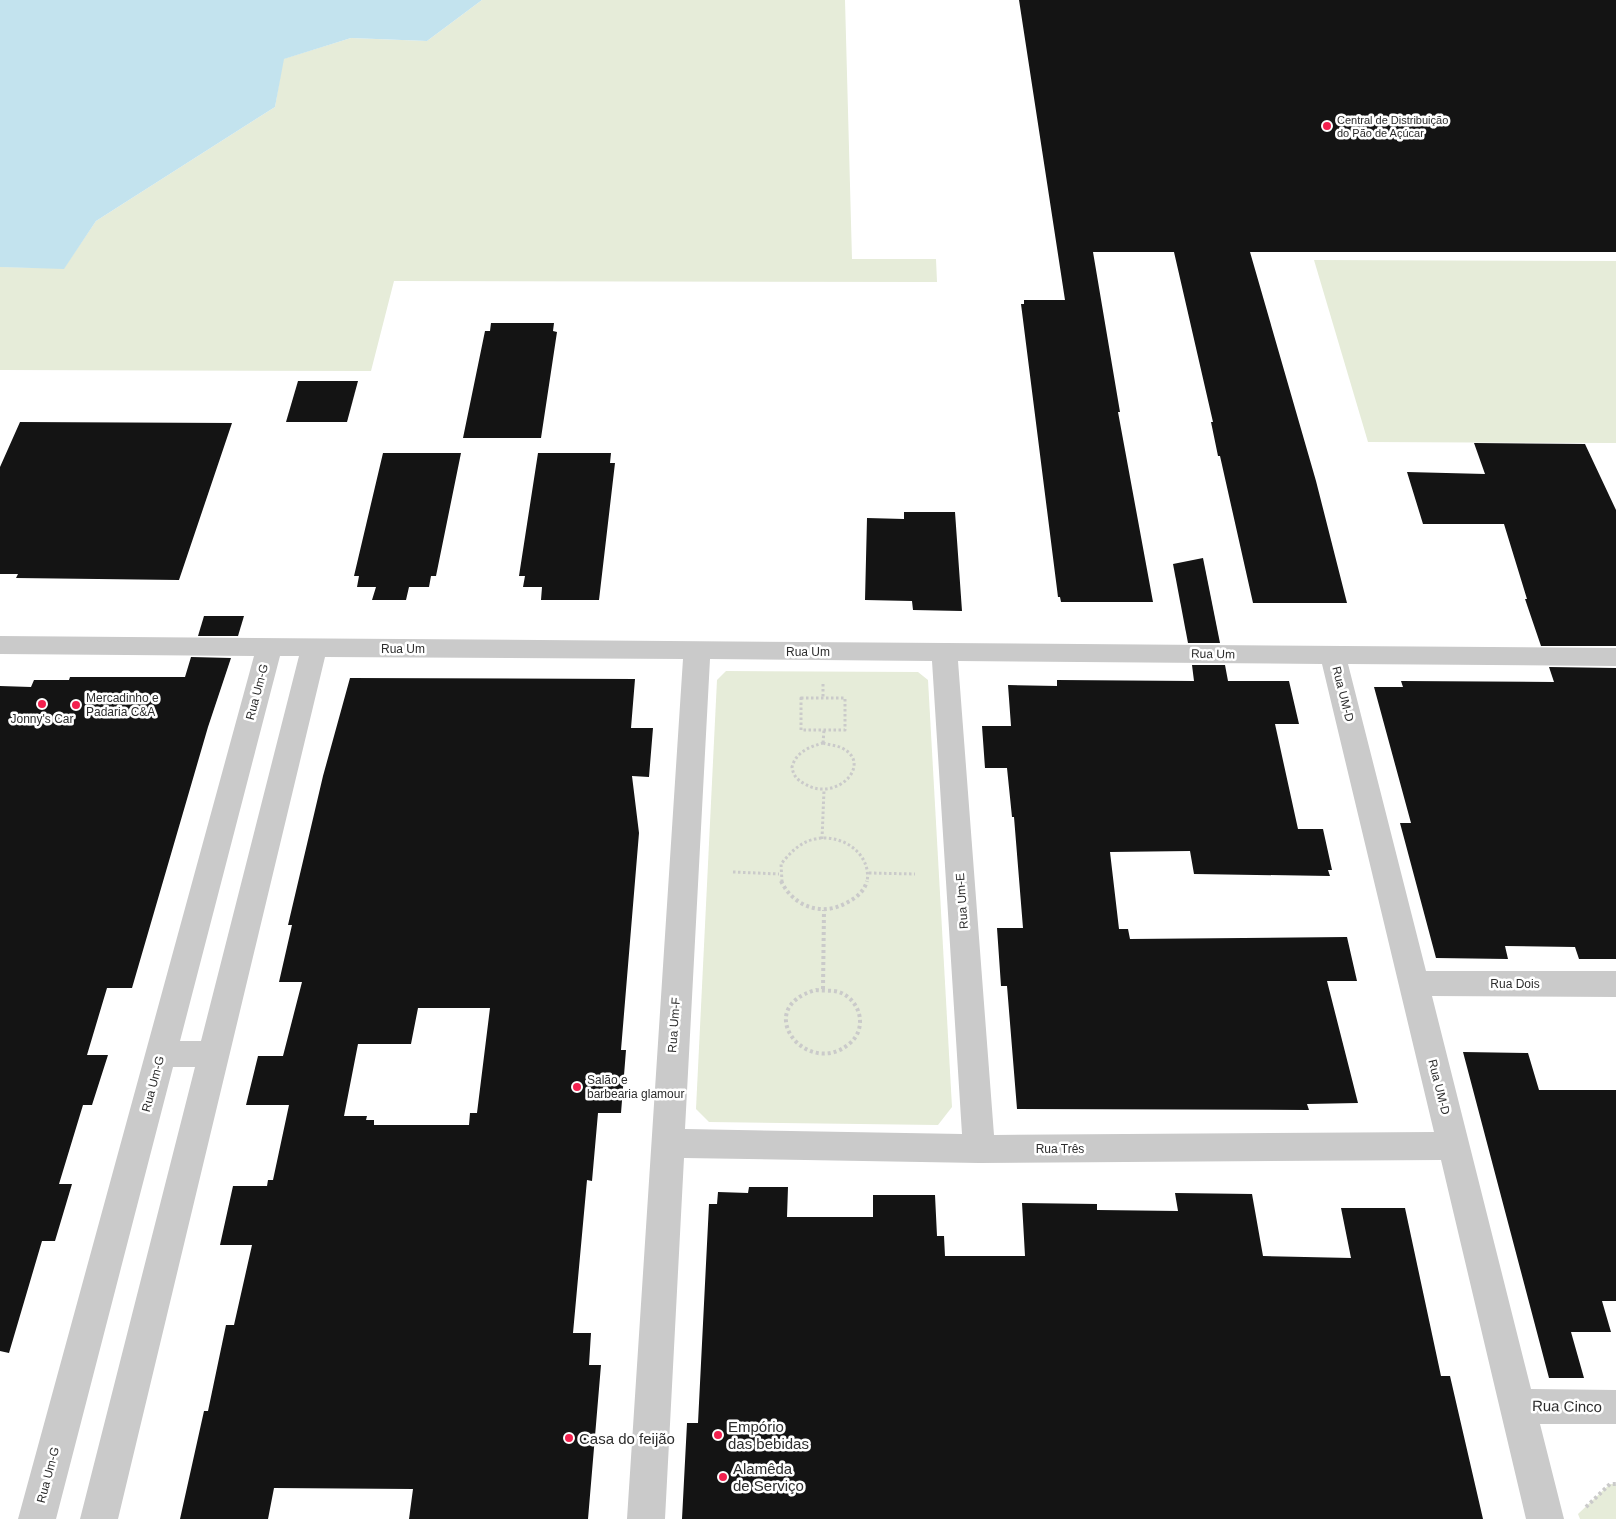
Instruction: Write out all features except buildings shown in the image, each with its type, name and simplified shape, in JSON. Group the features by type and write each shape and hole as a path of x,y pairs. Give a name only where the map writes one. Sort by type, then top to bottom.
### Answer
{"street":[{"name":"Rua Um","path":"0,645 1616,657"},
{"name":"Rua Um-G","path":"36,1519 269,648"},
{"path":"98,1519 314,648"},
{"name":"Rua Um-F","path":"646,1519 666,1143 697,651"},
{"name":"Rua Um-E","path":"944,652 979,1149"},
{"name":"Rua UM-D","path":"1333,655 1546,1519"},
{"name":"Rua Dois","path":"1414,983 1616,984"},
{"path":"161,1054 214,1054"},
{"name":"Rua Três","path":"666,1143 979,1149 1454,1146"},
{"name":"Rua Cinco","path":"1517,1406 1616,1407"}],"path":[{"path":"823,684 823,698"},
{"path":"801,698 845,698 845,730 824,730 801,730 801,698"},
{"path":"823,743 824,730"},
{"path":"823,743 838,746 847,751 853,758 855,766 848,781 835,789 824,790 804,785 796,778 792,767 794,759 803,749 823,743"},
{"path":"822,839 824,790"},
{"path":"822,839 838,841 852,847 861,856 869,873 866,885 858,896 847,905 824,910 808,908 789,897 782,887 779,874 784,856 794,847 808,841 822,839"},
{"path":"733,872 779,874"},
{"path":"869,873 915,874"},
{"path":"823,989 824,910"},
{"path":"823,989 848,996 857,1004 862,1014 862,1026 858,1036 850,1046 838,1052 818,1053 805,1049 795,1042 788,1032 785,1021 787,1011 794,1001 810,991 823,989"},
{"path":"1578,1514 1610,1484 1616,1484"}],"green space":[{"path":"482,0 845,0 852,259 936,259 937,282 394,281 371,371 0,370 0,267 64,268 96,221 275,107 283,59 351,38 427,41"},
{"path":"1314,260 1616,261 1616,443 1368,442"},
{"path":"726,671 918,672 928,680 952,1107 938,1125 709,1122 696,1109 717,680"},
{"path":"1610,1484 1616,1484 1616,1519 1580,1519 1578,1514"}],"water":[{"path":"0,0 482,0 427,41 351,38 284,59 275,107 96,221 64,269 0,267"}],"place":[{"name":"Central de Distribuição do Pão de Açúcar","path":"1327,126"},
{"name":"Jonny's Car","path":"42,704"},
{"name":"Mercadinho e Padaria C&A","path":"76,705"},
{"name":"Salão e barbearia glamour","path":"577,1087"},
{"name":"Empório das bebidas","path":"718,1435"},
{"name":"Casa do feijão","path":"569,1438"},
{"name":"Alamêda de Serviço","path":"723,1477"}]}
